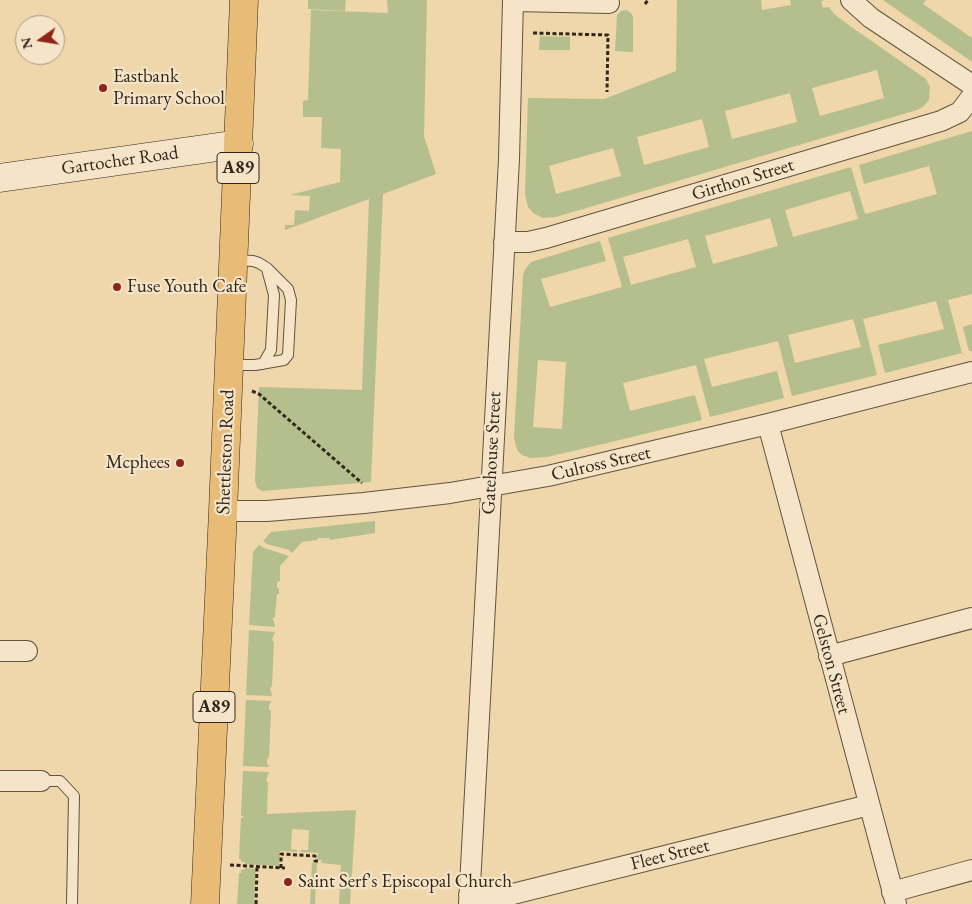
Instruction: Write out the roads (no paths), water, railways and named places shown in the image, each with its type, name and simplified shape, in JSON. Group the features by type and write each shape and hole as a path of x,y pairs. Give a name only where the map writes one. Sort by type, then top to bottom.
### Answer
{"main road":[{"name":"Shettleston Road","path":"205,904 244,0"},
{"name":"Gartocher Road","path":"0,178 239,144"}],"street":[{"name":"Gatehouse Street","path":"469,900 509,158 513,0 609,3"},
{"path":"851,0 871,18 972,85"},
{"name":"Girthon Street","path":"504,242 528,242 546,238 941,121 960,112 972,96"},
{"name":"Culross Street","path":"223,511 267,511 368,502 490,486 575,471 972,372"},
{"name":"Gelston Street","path":"768,424 894,898"},
{"path":"829,656 972,618"},
{"path":"0,651 27,651"},
{"path":"0,781 41,781"},
{"name":"Fleet Street","path":"469,900 513,894 869,805"},
{"path":"894,898 972,870"}],"lane":[{"path":"229,378 250,366 288,358 290,300 286,286 267,268 256,261 234,260"},
{"path":"263,364 271,350 274,295 267,268"},
{"path":"41,781 60,781 74,796 72,904"}],"place":[{"name":"Eastbank Primary School","path":"103,88"},
{"name":"Fuse Youth Cafe","path":"117,287"},
{"name":"Mcphees","path":"180,463"},
{"name":"Saint Serf's Episcopal Church","path":"288,882"}]}
